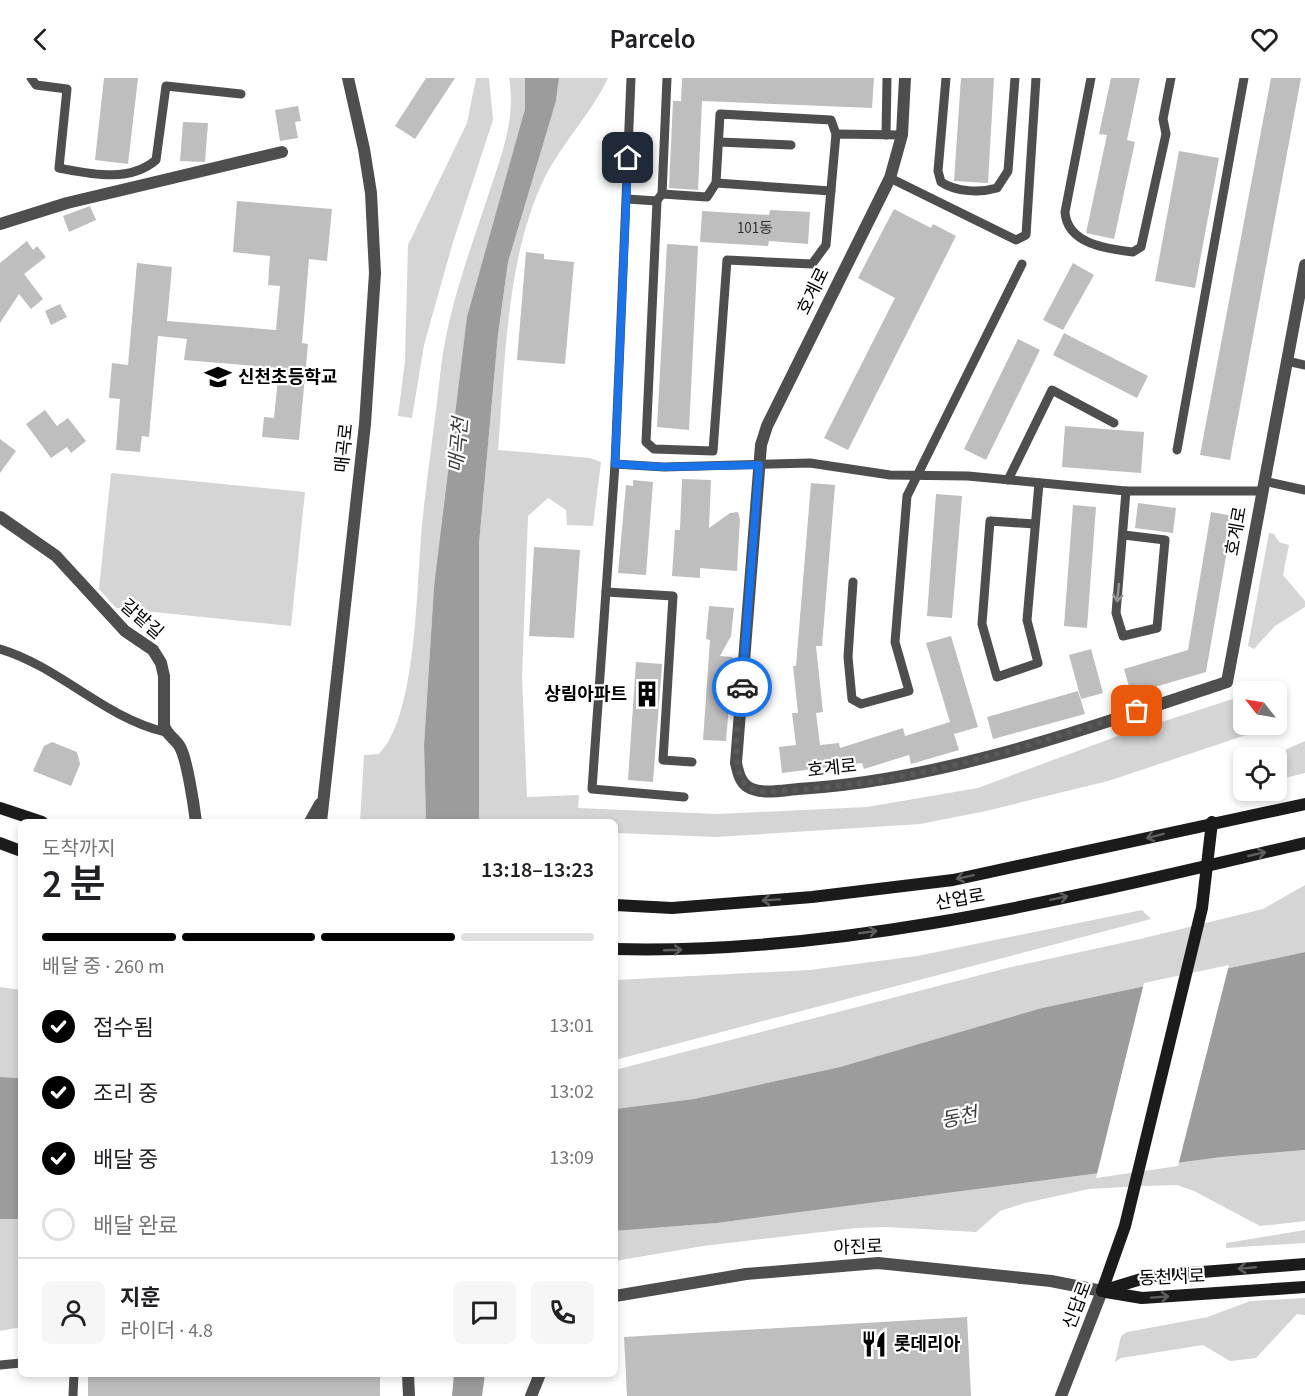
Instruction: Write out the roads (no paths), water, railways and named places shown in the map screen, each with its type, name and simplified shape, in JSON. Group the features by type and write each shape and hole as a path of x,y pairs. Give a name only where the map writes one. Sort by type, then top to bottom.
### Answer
{"main road":[{"name":"산업로","path":"618,906 672,908 742,903 953,880 1212,822 1305,804"},
{"path":"0,808 33,819"},
{"name":"신답로","path":"1102,1291 1125,1226 1206,895 1212,822"},
{"path":"0,843 18,850"},
{"name":"산업로","path":"618,949 673,950 813,940 957,919 1305,843"},
{"name":"동천서로","path":"1102,1291 1151,1276 1305,1264"},
{"name":"동천서로","path":"1102,1291 1142,1298 1305,1287"}],"street":[{"name":"매곡로","path":"321,819 365,424 375,273 369,182 348,78"},
{"name":"호계로","path":"905,78 902,135 890,178 767,426 759,465 736,764 740,777 749,788 766,791 822,788 956,766 1227,682 1305,265"},
{"path":"0,224 67,203 282,152"},
{"name":"갈밭길","path":"0,517 56,556 125,631 153,651 161,663 164,676 165,732"},
{"path":"165,732 174,739 184,757 195,819"},
{"path":"312,819 323,798"},
{"name":"아진로","path":"618,1295 746,1274 878,1263 1051,1281 1102,1291"},
{"name":"신답로","path":"1061,1396 1102,1291"},
{"path":"408,1377 409,1396"},
{"path":"531,1396 539,1377"}],"lane":[{"path":"31,78 36,85 67,89 59,168 91,174 118,175 146,168 156,160 166,86 241,94"},
{"path":"631,78 615,464 592,789 684,797"},
{"path":"627,198 659,197 707,197 716,183 720,114 831,120 837,134 826,245 812,264 727,260 713,451 654,449 646,442 659,197 667,78"},
{"path":"886,135 887,78"},
{"path":"946,78 938,171 941,182 951,189 987,191 997,188 1008,171 1016,78"},
{"path":"890,178 1016,240 1026,235 1036,78"},
{"path":"1091,78 1065,212 1065,224 1071,233 1083,240 1133,252 1141,247 1166,134 1162,119 1171,78"},
{"path":"1177,450 1244,78"},
{"path":"837,134 902,135"},
{"path":"719,142 790,145"},
{"path":"716,183 831,191"},
{"path":"853,582 848,657 852,699 861,705 909,691 895,642 907,496 1022,264"},
{"path":"1287,361 1305,365"},
{"path":"1008,480 1052,390 1114,423"},
{"path":"615,464 664,467 810,463 864,472 1008,480 1126,491 1263,486 1305,490"},
{"path":"1035,524 990,521 982,624 997,677 1038,663 1027,620 1039,483"},
{"path":"1124,535 1165,540 1157,628 1123,636 1116,613 1126,491"},
{"path":"606,592 673,596 663,760 692,762"},
{"path":"0,649 42,668 123,719 165,732"},
{"path":"0,1365 18,1363"},
{"path":"73,1396 74,1377"}],"water":[{"name":"매곡천","path":"525,78 559,78 556,101 508,262 498,335 479,544 479,819 426,819 424,745 434,587 467,317 525,109"},
{"name":"동천","path":"1305,952 1305,1150 1222,1157 717,1223 618,1231 618,1109 694,1099 840,1067 1042,1008"},
{"path":"0,1077 18,1078 18,1219 0,1219"},
{"path":"454,1377 485,1377 482,1396 452,1396"}],"place":[{"name":"신천초등학교","path":"218,377"},
{"name":"상림아파트","path":"647,694"},
{"name":"롯데리아","path":"874,1344"}]}
